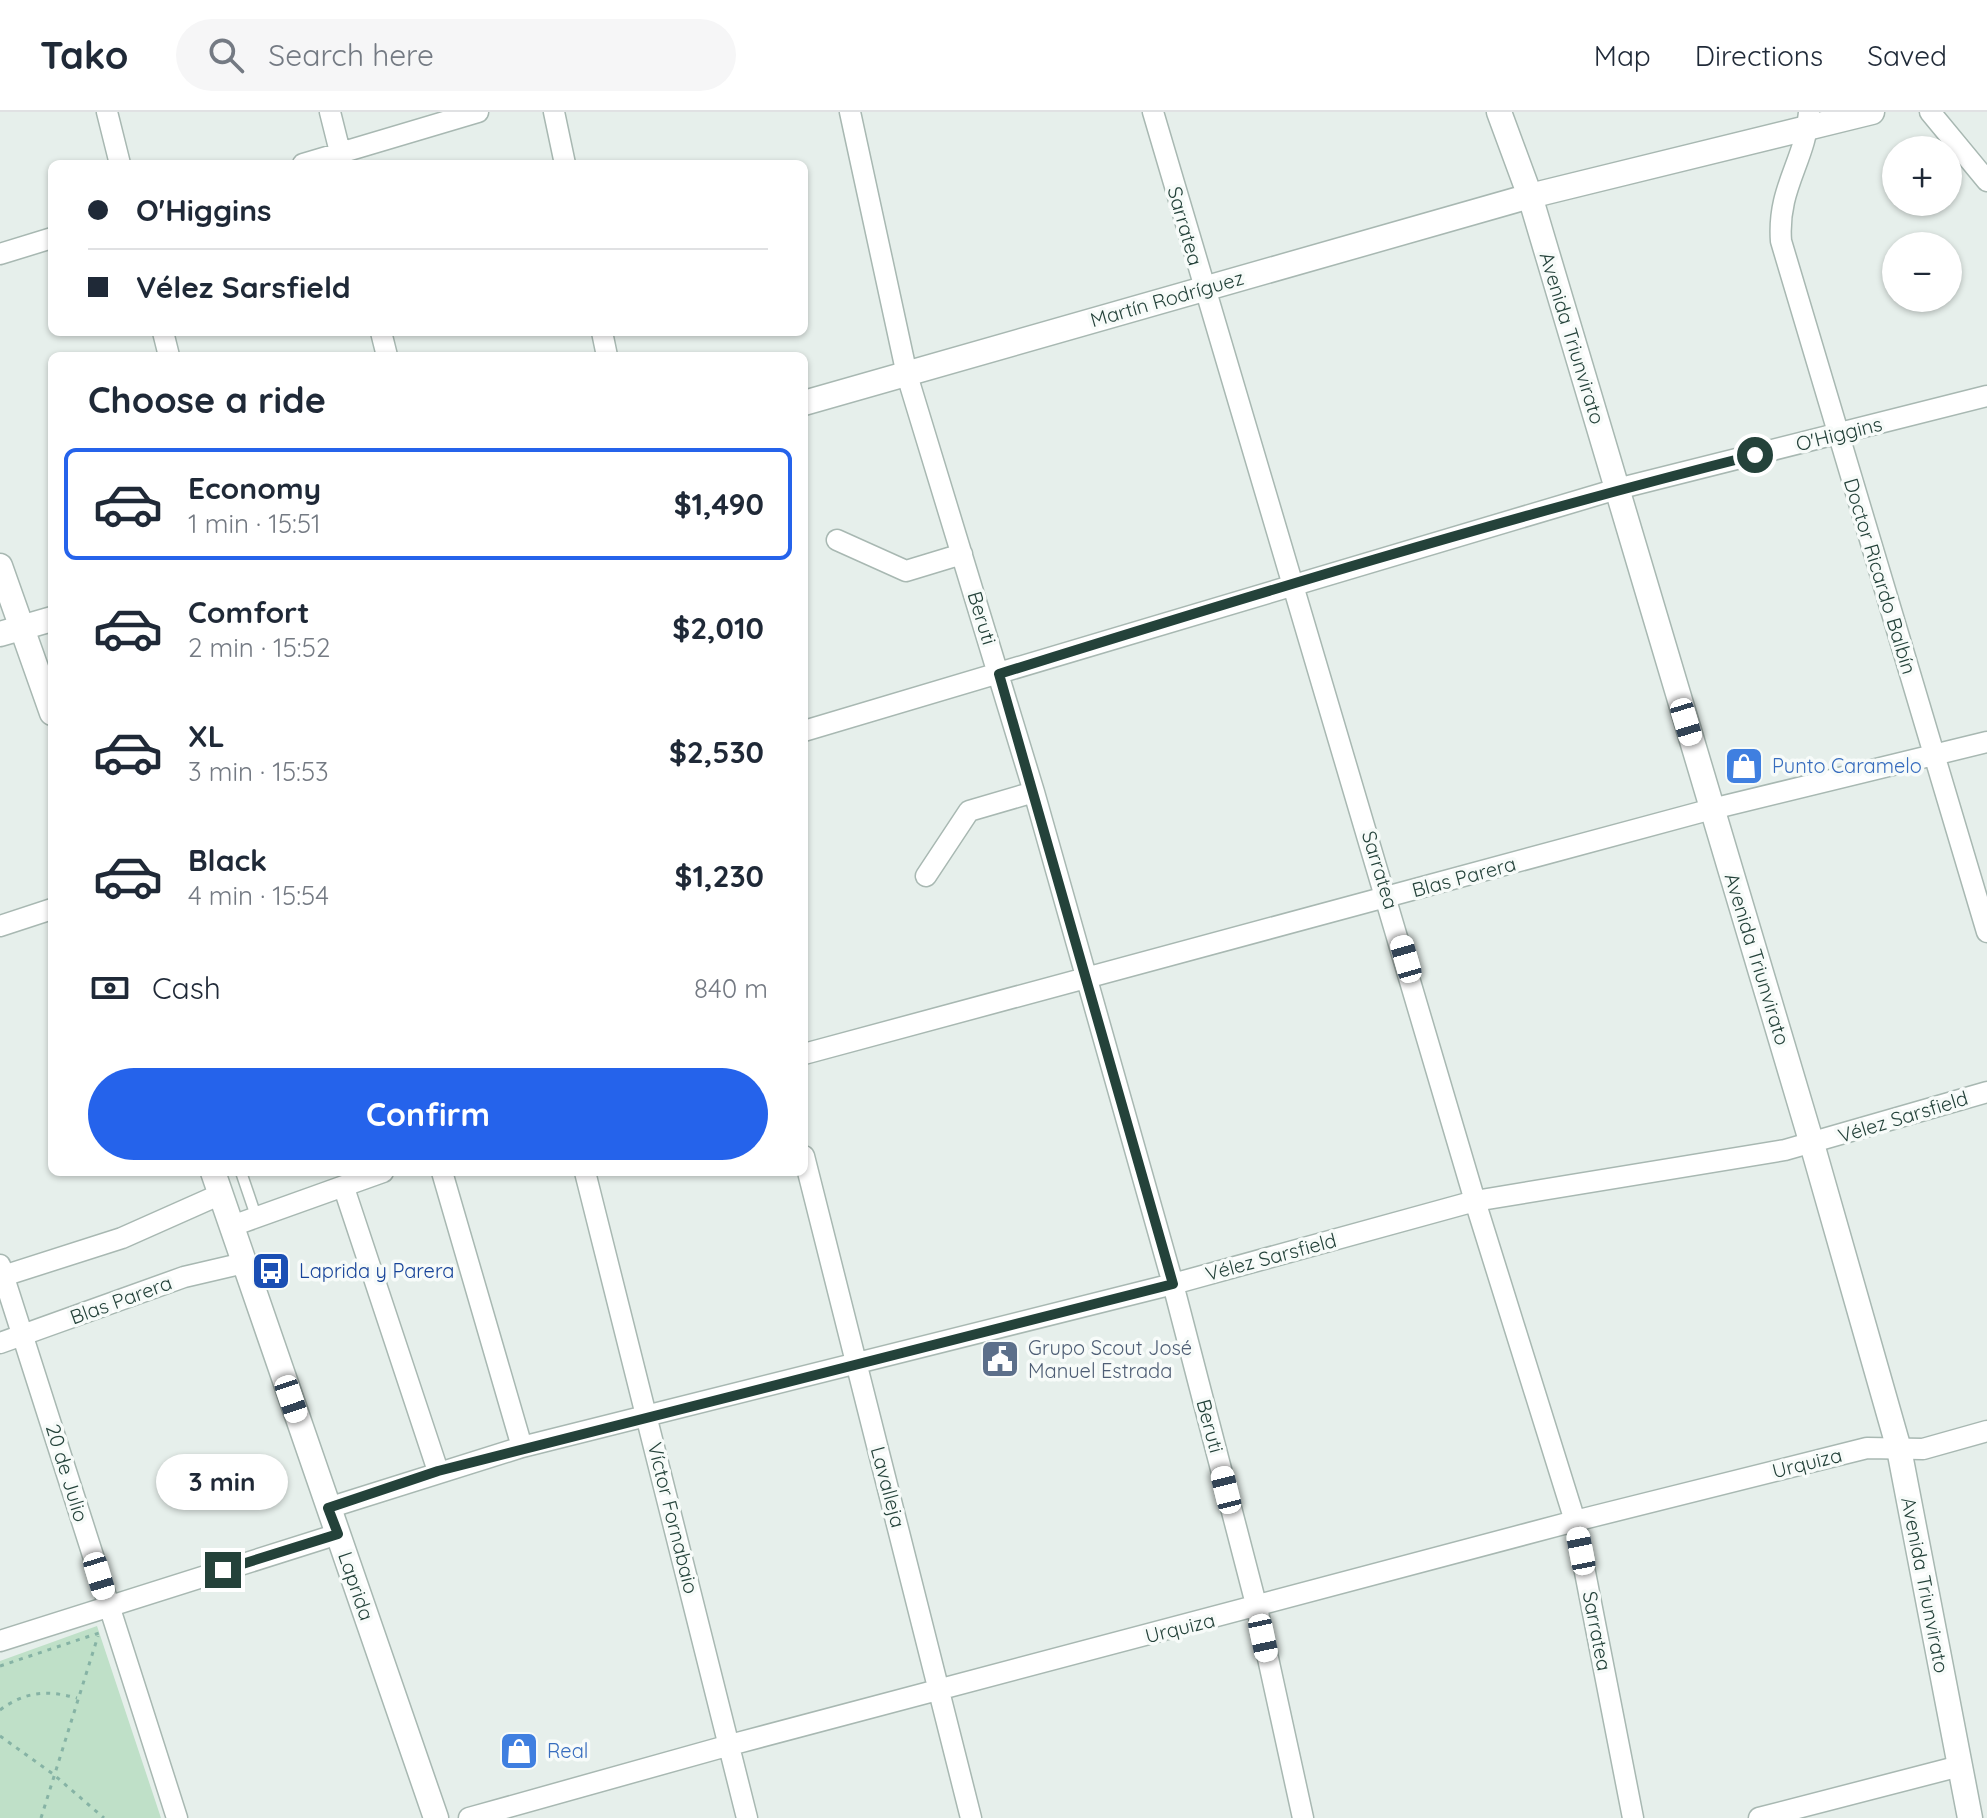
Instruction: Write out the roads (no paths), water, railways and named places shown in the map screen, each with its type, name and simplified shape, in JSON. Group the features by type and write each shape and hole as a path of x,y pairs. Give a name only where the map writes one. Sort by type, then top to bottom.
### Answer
{"street":[{"path":"107,112 119,160"},
{"path":"330,112 341,159 478,112"},
{"path":"554,112 564,160"},
{"name":"Beruti","path":"850,112 907,375 1089,979 1173,1284 1257,1608 1303,1818"},
{"name":"Sarratea","path":"1153,112 1203,288 1388,898 1475,1201 1575,1521 1633,1818"},
{"name":"Avenida Triunvirato","path":"1499,112 1530,196 1812,1144 1899,1449 1970,1818"},
{"name":"Martín Rodríguez","path":"808,402 1809,119 1872,112"},
{"path":"1930,112 1987,181"},
{"name":"Doctor Ricardo Balbín","path":"1809,119 1782,200 1781,241 1987,932"},
{"path":"0,254 48,239"},
{"name":"O'Higgins","path":"808,730 1617,489 1987,396"},
{"path":"837,540 906,571 962,554"},
{"path":"0,566 11,631 48,705"},
{"path":"11,631 48,620"},
{"name":"Blas Parera","path":"808,1053 1712,809 1987,742"},
{"path":"926,876 969,811 1034,792"},
{"path":"0,926 48,910"},
{"name":"Vélez Sarsfield","path":"328,1508 522,1447 648,1418 1173,1284 1475,1201 1812,1144 1987,1092"},
{"name":"Lavalleja","path":"808,1172 971,1818"},
{"path":"232,1226 373,1176"},
{"path":"443,1176 522,1447"},
{"name":"Víctor Fornabaio","path":"586,1176 747,1818"},
{"path":"1,1272 122,1238 217,1183"},
{"name":"Laprida","path":"217,1183 436,1818"},
{"path":"344,1188 438,1471"},
{"name":"Blas Parera","path":"0,1343 184,1277 244,1263"},
{"name":"20 de Julio","path":"1,1272 25,1334 177,1818"},
{"name":"Urquiza","path":"469,1818 730,1745 1257,1608 1575,1521 1867,1448 1923,1449 1987,1431"},
{"path":"0,1641 338,1534"},
{"path":"1759,1818 1960,1766"}],"lane":[{"path":"242,1176 256,1216"}],"place":[{"name":"Punto Caramelo","path":"1744,766"},
{"name":"Laprida y Parera","path":"271,1271"},
{"name":"Grupo Scout José Manuel Estrada","path":"1000,1359"},
{"name":"Real","path":"519,1751"}]}
